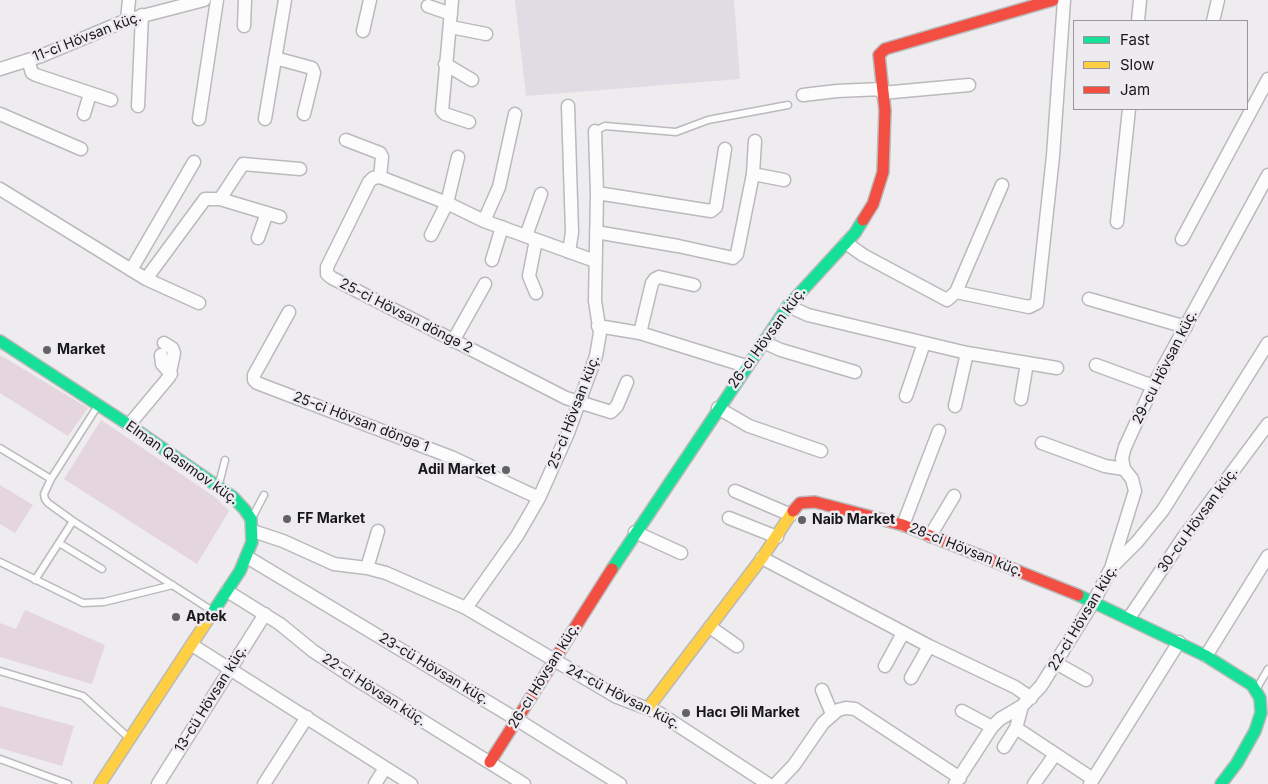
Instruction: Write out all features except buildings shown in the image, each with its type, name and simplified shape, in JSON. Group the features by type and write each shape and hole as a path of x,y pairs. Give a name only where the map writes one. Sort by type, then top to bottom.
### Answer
{"street":[{"path":"127,20 129,0"},
{"name":"11-ci Hövsan küç.","path":"0,69 28,60 127,20 204,0"},
{"path":"199,119 217,0"},
{"path":"244,26 245,0"},
{"path":"265,118 285,0"},
{"path":"363,31 370,0"},
{"path":"452,0 442,111 444,114 469,122"},
{"name":"26-cı Hövsan küç.","path":"490,762 552,660 746,366 788,306 846,243 862,222 880,188 885,150 879,56 885,49 1054,0"},
{"path":"956,292 1029,307 1037,303 1053,156 1064,0"},
{"path":"1138,20 1140,0"},
{"path":"1213,20 1218,0"},
{"path":"428,6 451,14"},
{"path":"138,106 142,15"},
{"path":"451,27 486,34"},
{"path":"275,58 312,68 314,73 304,114"},
{"path":"28,60 32,73 36,75 111,100"},
{"path":"445,64 472,80"},
{"path":"1182,239 1268,79"},
{"path":"803,95 827,91 882,91 969,84"},
{"path":"84,114 90,94"},
{"path":"568,106 572,232 569,252"},
{"path":"1117,222 1129,110"},
{"path":"0,114 81,149"},
{"path":"484,221 498,187 515,114"},
{"name":"25-ci Hövsan küç.","path":"466,608 517,536 539,498 580,403 598,349 595,301 597,193 595,131"},
{"path":"346,140 380,153 382,157 380,177 447,203 484,221 595,261"},
{"path":"596,232 678,246 733,258 737,254 753,174 755,141"},
{"path":"597,193 711,211 716,207 725,149"},
{"path":"431,235 447,203 458,157"},
{"path":"130,270 194,162"},
{"path":"220,199 243,164 300,169"},
{"path":"753,174 784,180"},
{"name":"29-cu Hövsan küç.","path":"1124,470 1122,458 1125,447 1153,386 1268,175"},
{"name":"25-ci Hövsan döngə 2","path":"380,177 373,178 369,182 327,267 327,274 566,398 611,412 614,410 627,382"},
{"path":"846,243 863,255 937,296 948,300 956,292 1002,185"},
{"path":"0,190 130,270 199,303"},
{"path":"536,293 529,276 531,238 541,194"},
{"path":"146,278 198,206 205,200 220,199 274,215 258,238"},
{"path":"492,260 502,228"},
{"path":"640,332 654,278 659,277 694,285"},
{"path":"453,341 485,284"},
{"path":"1089,299 1186,327"},
{"path":"788,306 808,315 967,353 1057,368"},
{"name":"25-ci Hövsan döngə 1","path":"289,312 254,375 254,380 257,383 452,457 539,498"},
{"path":"598,326 640,332 746,366"},
{"name":"Elman Qasımov küç.","path":"0,341 129,425 218,487 240,504 252,525"},
{"path":"763,342 781,350 855,372"},
{"name":"22-ci Hövsan küç.","path":"958,781 992,727 1000,719 1026,702 1056,663 1094,601 1111,568 1137,542 1163,510 1224,416 1268,342"},
{"path":"906,396 924,343"},
{"path":"129,425 171,374 174,353 172,348 162,349"},
{"path":"955,406 967,353"},
{"path":"1021,399 1026,363"},
{"path":"1096,365 1153,386"},
{"path":"718,408 749,426 821,451"},
{"name":"30-cu Hövsan küç.","path":"1130,618 1183,538 1268,424"},
{"path":"903,524 939,431"},
{"path":"1042,443 1105,466 1124,470 1132,479 1135,491 1111,568"},
{"path":"735,491 791,515"},
{"path":"930,536 954,496"},
{"name":"28-ci Hövsan küç.","path":"648,708 762,558 800,503 815,502 903,524 1094,601 1206,656 1256,690"},
{"path":"729,518 777,537"},
{"path":"100,784 227,591 247,557 252,525"},
{"name":"24-cü Hövsan küç.","path":"252,525 334,564 367,568 399,578 466,608 628,703 648,708 768,784"},
{"path":"367,568 378,531"},
{"path":"635,532 681,554"},
{"path":"1206,656 1268,556"},
{"name":"23-cü Hövsan küç.","path":"247,557 620,784"},
{"path":"762,558 903,633 1015,687 1026,702 1016,728 1004,748"},
{"name":"22-ci Hövsan küç.","path":"227,591 265,614 357,680 524,784"},
{"name":"13-cü Hövsan küç.","path":"158,784 265,614"},
{"path":"710,627 737,646"},
{"path":"885,666 903,633"},
{"path":"1016,728 1091,782 1179,642"},
{"path":"192,645 411,784"},
{"path":"910,678 929,646"},
{"path":"1056,663 1086,680"},
{"path":"822,690 832,714"},
{"path":"1221,784 1237,763 1255,731 1261,713 1260,698 1256,690"},
{"path":"776,784 794,765 823,723 832,714 846,708 855,709 958,781"},
{"path":"962,711 992,727"},
{"path":"264,784 307,718"},
{"path":"1034,784 1054,756"},
{"path":"375,784 385,768"}],"lane":[{"path":"595,131 605,126 676,132 708,120 788,105"},
{"path":"98,406 51,479 44,494 45,499 73,521 214,611"},
{"path":"0,448 51,479"},
{"path":"218,487 225,460"},
{"path":"252,525 264,495"},
{"path":"35,580 73,521"},
{"path":"59,543 102,569"},
{"path":"0,562 83,603 104,602 173,585"},
{"path":"1256,690 1268,669"},
{"path":"0,671 67,689 83,696 130,739"},
{"path":"0,759 68,784"}],"shaded area":[{"path":"515,0 734,0 740,79 526,96"},
{"path":"0,355 88,408 68,436 0,393"},
{"path":"101,420 215,497 229,511 197,564 64,479"},
{"path":"0,485 33,505 15,533 0,524"},
{"path":"25,610 105,645 92,684 0,657 0,623 16,629"},
{"path":"0,706 74,726 62,766 0,748"}],"traffic: fast":[{"path":"612,569 788,306 855,233 863,220"},
{"path":"0,341 129,425 233,497 245,510 251,519 252,542 240,571 209,618"},
{"path":"1078,595 1206,656 1252,685 1260,698 1261,713 1255,731 1237,763 1221,784"}],"traffic: slow":[{"path":"648,708 762,558 793,511"},
{"path":"100,784 209,618"}],"traffic: jam":[{"path":"863,220 873,204 883,172 885,110 879,55 885,49 1053,0"},
{"path":"793,511 800,503 815,502 903,525 1078,595"},
{"path":"490,762 612,569"}],"place":[{"name":"Market","path":"47,350"},
{"name":"Adil Market","path":"506,470"},
{"name":"FF Market","path":"287,519"},
{"name":"Naib Market","path":"802,520"},
{"name":"Aptek","path":"176,617"},
{"name":"Hacı Əli Market","path":"686,713"}]}
